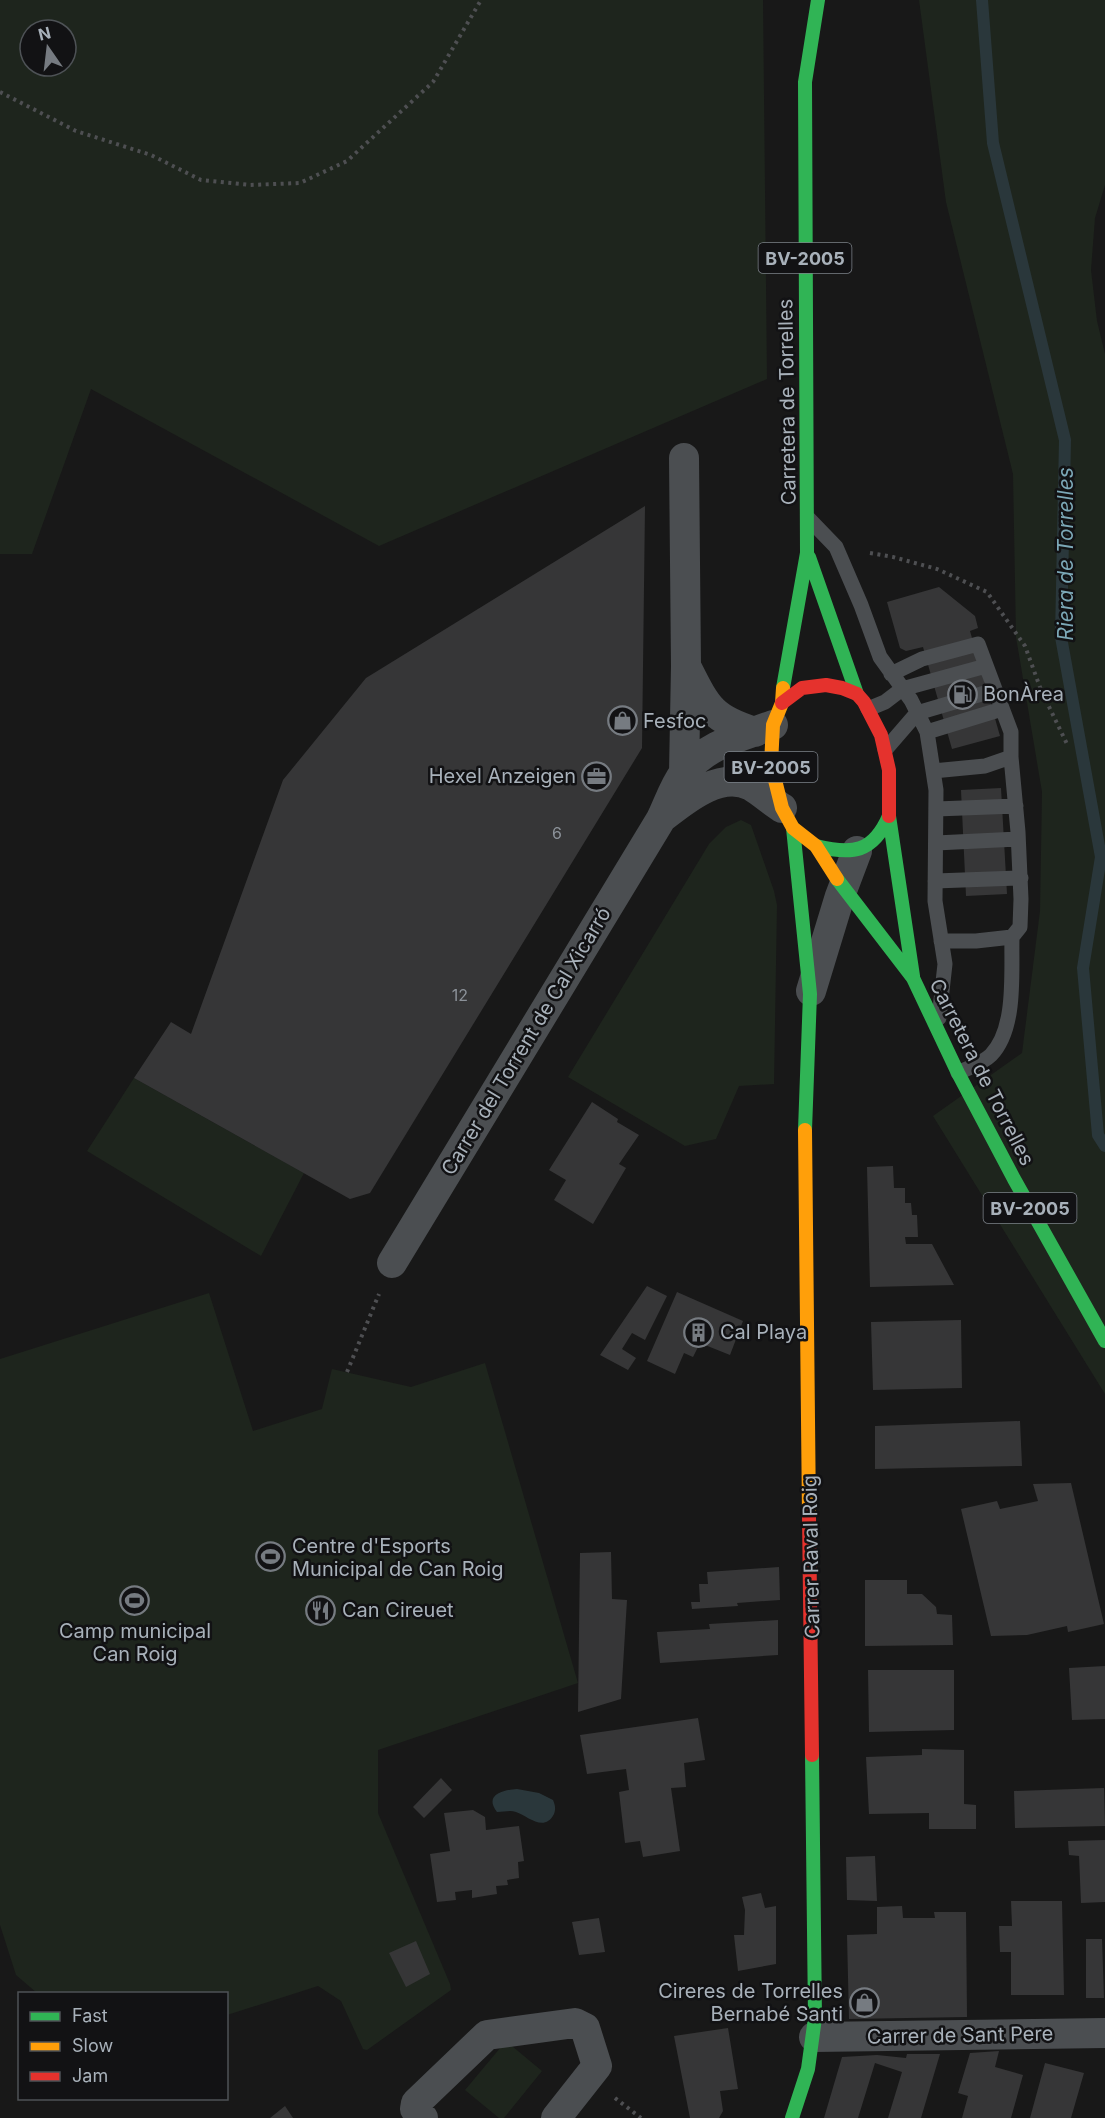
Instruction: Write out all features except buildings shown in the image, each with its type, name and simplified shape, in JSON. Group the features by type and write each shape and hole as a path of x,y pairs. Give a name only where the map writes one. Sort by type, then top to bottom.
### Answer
{"main road":[{"name":"Carretera de Torrelles","path":"818,0 805,82 807,553 785,672 770,720 771,764 787,818 816,846 843,887 913,978 958,1073 1066,1274 1105,1341"},
{"name":"Carretera de Torrelles","path":"807,553 857,694 868,709 881,735 885,750 889,770 889,816 913,978"},
{"path":"770,720 802,688 826,685 857,694"},
{"path":"857,851 875,841 885,828 889,816"},
{"name":"Carrer Raval Roig","path":"787,818 810,994 805,1140 814,2037 812,2058 792,2118"},
{"name":"Carretera de Torrelles","path":"816,846 837,852 857,851"}],"street":[{"name":"Carrer del Torrent de Cal Xicarró","path":"684,458 686,666 684,773"},
{"name":"Carrer del Torrent de Cal Xicarró","path":"686,666 703,700 715,713 731,724 770,720"},
{"name":"Carrer del Torrent de Cal Xicarró","path":"392,1263 661,819 684,773 708,751 770,720"},
{"name":"Carrer del Torrent de Cal Xicarró","path":"661,819 706,788 728,782 749,785 787,818"},
{"name":"Carrer Raval Roig","path":"810,994 843,887 857,851"},
{"path":"423,2118 415,2109 416,2103 487,2035 581,2025 585,2028 597,2066 556,2118"},
{"name":"Carrer de Sant Pere","path":"814,2037 1105,2033"}],"lane":[{"path":"807,517 836,548 880,657 927,732 936,809 935,901 945,964 938,1030"},
{"path":"816,582 836,548"},
{"path":"891,674 922,659 978,644 1011,732 1021,878 1020,927 1012,937 1011,993 1005,1034 990,1056 958,1073"},
{"path":"868,709 885,702 902,689 987,666"},
{"path":"885,750 917,713 995,690"},
{"path":"927,732 1002,709"},
{"path":"933,771 985,766 1011,757"},
{"path":"936,809 1016,806"},
{"path":"936,843 1018,839"},
{"path":"935,881 1021,878"},
{"path":"941,941 976,941 1012,937"}],"path":[{"path":"0,92 76,131 151,155 201,180 250,185 300,183 347,161 433,82 481,0"},
{"path":"347,1372 392,1263"}],"shaded area":[{"path":"0,0 763,0 767,379 379,546 91,389 32,554 0,554"},
{"path":"919,0 1105,0 1105,185 1095,218 1091,270 1097,321 1105,354 1105,1394 933,1116 1022,1053 1040,911 1042,792 1016,637 1013,474 946,202"},
{"path":"741,820 751,825 777,905 774,1084 739,1086 716,1139 685,1146 568,1077 709,844 726,827"},
{"path":"134,1078 304,1173 261,1256 87,1151"},
{"name":"Centre d'Esports Municipal de Can Roig","path":"209,1293 253,1431 322,1409 332,1369 411,1387 485,1363 578,1683 378,1750 378,1813 451,1990 367,2050 363,2049 341,2001 318,1986 228,2015 228,1992 36,1992 16,1975 0,1925 0,1359"},
{"path":"517,1789 539,1793 553,1800 555,1810 550,1820 541,1823 514,1811 497,1812 493,1806 494,1797 507,1790"},
{"path":"506,2041 542,2071 504,2118 499,2118 465,2090"}],"waterway":[{"name":"Riera de Torrelles","path":"982,0 993,143 1065,440 1061,637 1101,857 1083,968 1098,1135 1105,1146"}],"traffic: fast":[{"path":"783,688 807,553 805,82 818,0"},
{"path":"809,557 857,694"},
{"path":"889,816 913,976"},
{"path":"816,846 840,850 860,848 876,838 889,816"},
{"path":"793,828 810,994 805,1130"},
{"path":"837,879 913,978 958,1073 1014,1179 1105,1341"},
{"path":"792,2118 808,2069 815,2018 812,1755"}],"traffic: slow":[{"path":"783,688 782,703 773,725 771,764 782,808 793,828 816,846 837,879"},
{"path":"805,1130 809,1516"}],"traffic: jam":[{"path":"782,703 802,688 826,685 857,694 864,702 881,735 889,770 889,816"},
{"path":"809,1516 812,1755"}],"place":[{"name":"BonÀrea","path":"962,694"},
{"name":"Fesfoc","path":"622,721"},
{"name":"Hexel Anzeigen","path":"597,776"},
{"name":"Cal Playa","path":"699,1332"},
{"name":"Centre d'Esports Municipal de Can Roig","path":"271,1557"},
{"name":"Camp municipal Can Roig","path":"135,1601"},
{"name":"Can Cireuet","path":"321,1610"},
{"name":"Cireres de Torrelles Bernabé Santi","path":"864,2003"}]}
